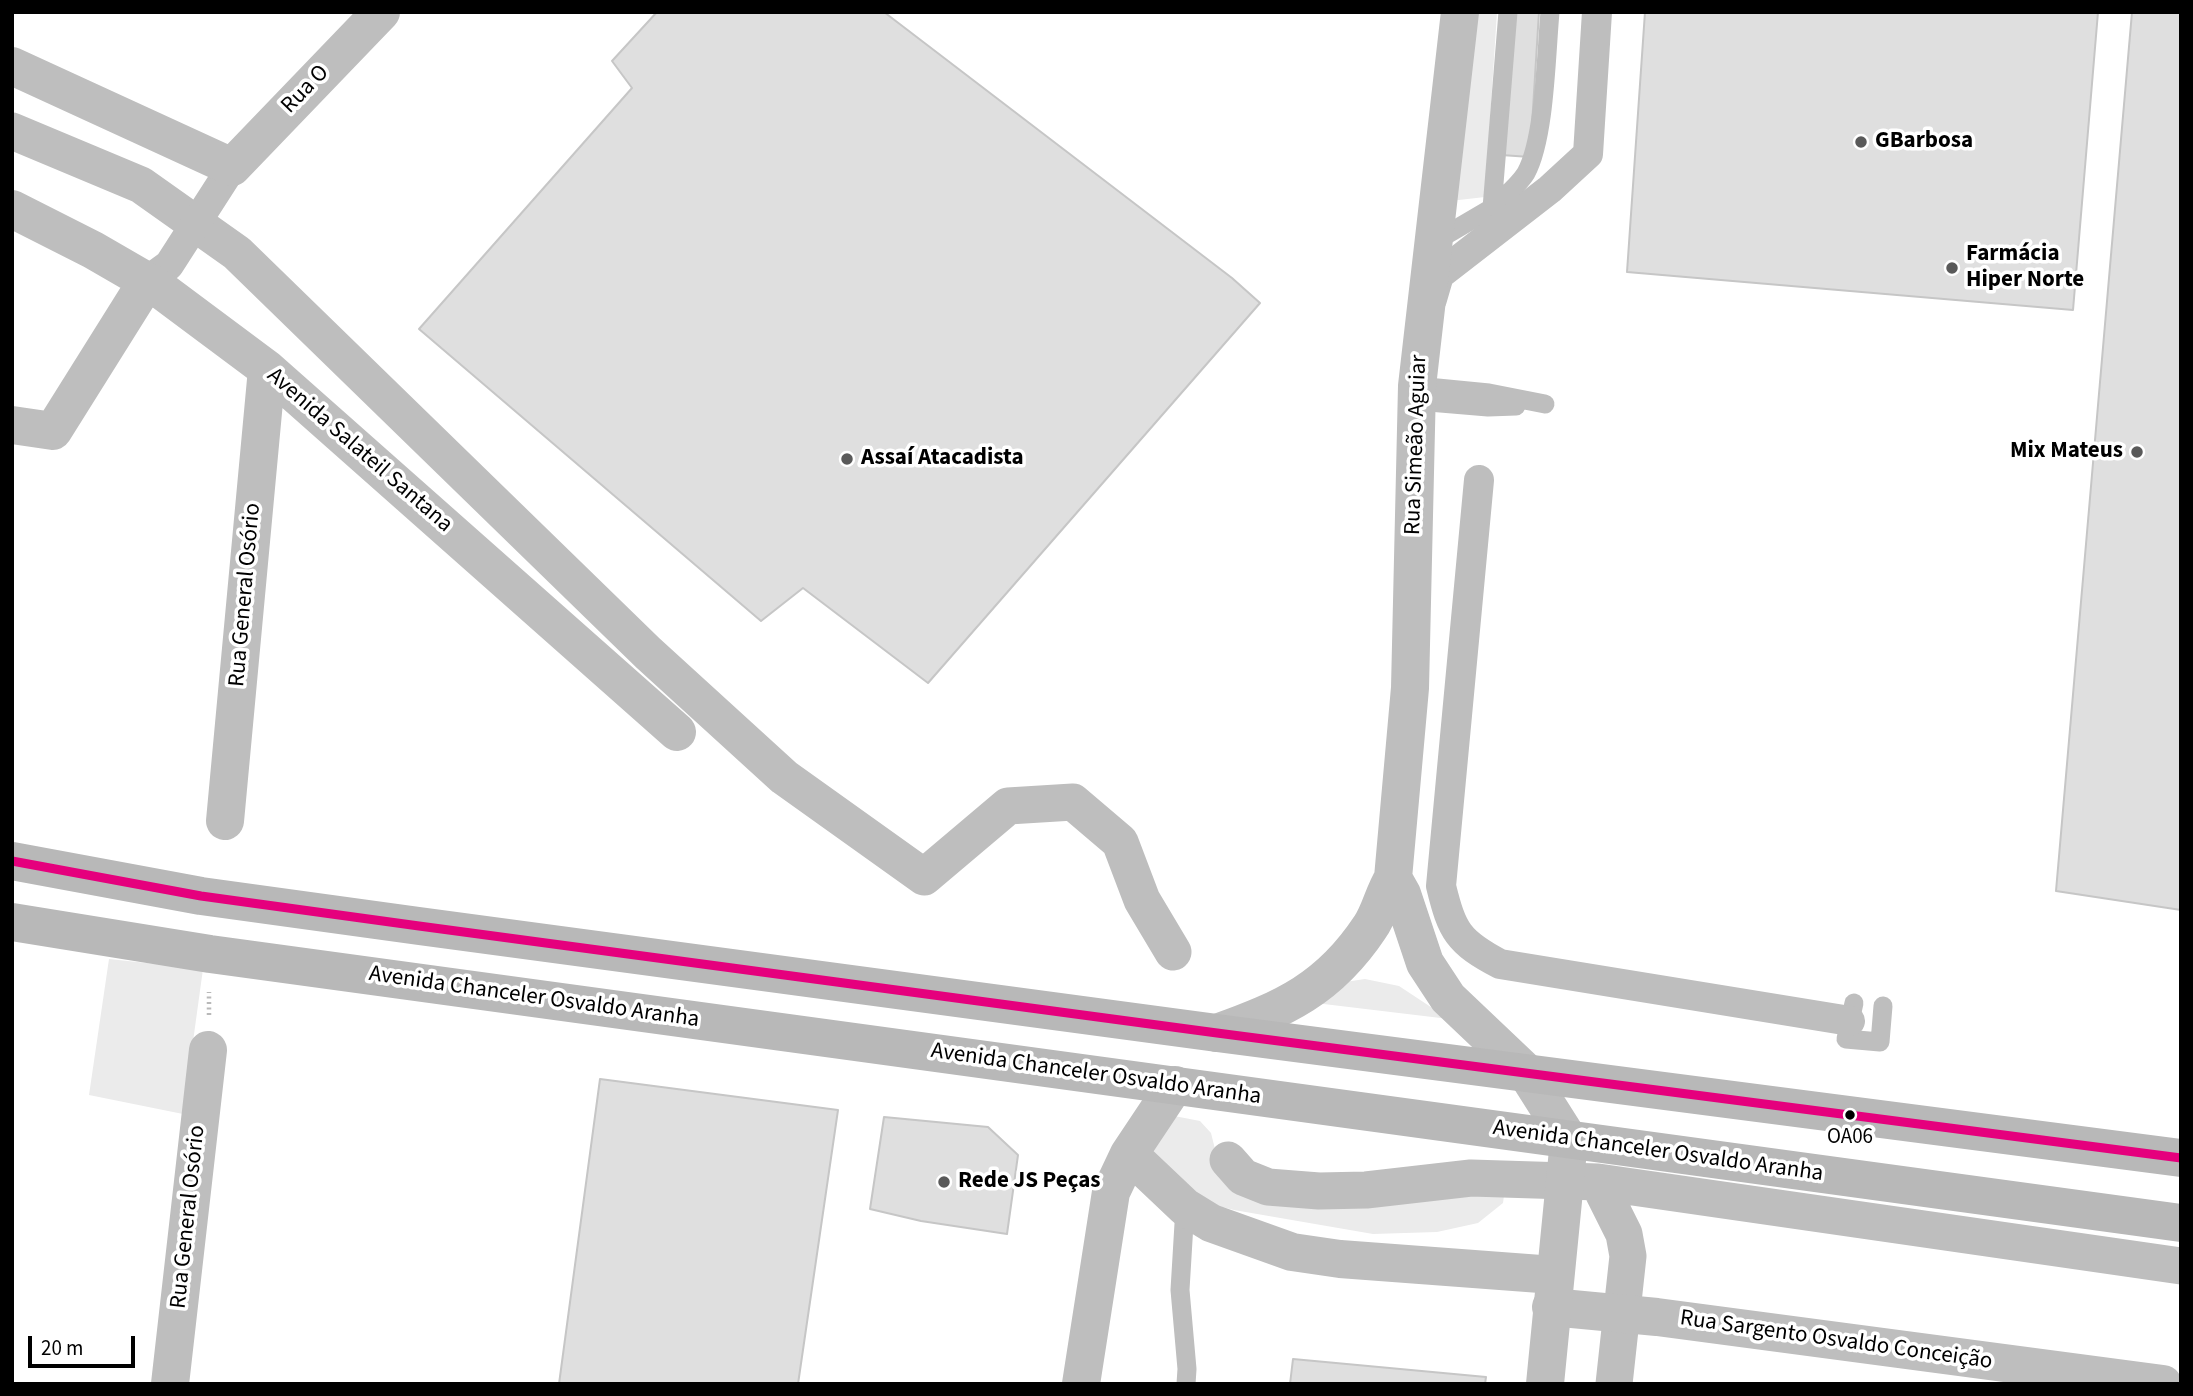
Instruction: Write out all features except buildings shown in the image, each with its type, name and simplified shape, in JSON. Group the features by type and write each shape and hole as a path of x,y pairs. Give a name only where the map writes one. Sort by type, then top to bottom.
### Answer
{"main road":[{"path":"12,861 201,895 1217,1033 2181,1158"},
{"name":"Avenida Chanceler Osvaldo Aranha","path":"12,922 210,954 1175,1085 1568,1151 2181,1223"}],"street":[{"name":"Rua O","path":"232,167 381,12"},
{"name":"Rua Simeão Aguiar","path":"1393,878 1410,688 1417,393 1421,336 1460,12"},
{"path":"1421,336 1439,275 1550,189 1588,154 1597,12"},
{"path":"12,66 232,167 53,431 12,425"},
{"name":"Avenida Salateil Santana","path":"12,209 93,250 158,273 677,732"},
{"name":"Rua General Osório","path":"225,821 267,369"},
{"path":"1479,480 1441,886 1449,916 1460,937 1474,951 1500,964 1850,1021"},
{"path":"1217,1033 1270,1014 1329,977 1372,925 1384,892 1393,878 1402,894 1425,963 1448,998 1526,1072 1568,1151 1552,1291 1545,1384"},
{"name":"Rua General Osório","path":"170,1384 208,1050"},
{"path":"1081,1384 1111,1192 1129,1154 1175,1085"},
{"name":"Rua Sargento Osvaldo Conceição","path":"1129,1154 1185,1207 1211,1223 1292,1252 1375,1262 1552,1291 1608,1311 2033,1376 2163,1384"}],"lane":[{"path":"1492,208 1508,12"},
{"path":"1433,242 1492,208 1518,183 1533,157 1539,131 1550,12"},
{"path":"1417,393 1489,393 1545,404 1488,407 1417,393"},
{"path":"1850,1021 1880,1042 1882,1006"},
{"path":"1185,1207 1180,1290 1186,1384"}],"path":[{"path":"208,1050 210,954"}],"shaded area":[{"path":"1471,12 1497,12 1485,197 1450,201"},
{"path":"109,959 203,969 183,1114 89,1095"},
{"path":"1365,979 1399,986 1449,1019 1307,1002 1345,982"},
{"path":"1164,1114 1200,1121 1211,1133 1216,1153 1226,1173 1253,1198 1356,1205 1486,1187 1505,1188 1503,1203 1478,1223 1437,1232 1373,1234 1234,1210 1183,1197 1135,1131"}],"waterway":[{"path":"12,131 141,185 237,253 648,653 784,777 924,877 1008,806 1073,802 1120,842 1142,900 1173,952"},
{"path":"1228,1160 1243,1177 1268,1187 1319,1191 1366,1190 1471,1178 1598,1182 2181,1266"},
{"path":"1598,1182 1624,1234 1628,1256 1614,1384"}],"transit line":[{"path":"12,861 201,896 419,926 2181,1158"}],"place":[{"name":"GBarbosa","path":"1861,142"},
{"name":"Farmácia Hiper Norte","path":"1952,268"},
{"name":"Mix Mateus","path":"2137,452"},
{"name":"Assaí Atacadista","path":"847,459"},
{"name":"OA06","path":"1850,1115"},
{"name":"Rede JS Peças","path":"944,1182"}]}
